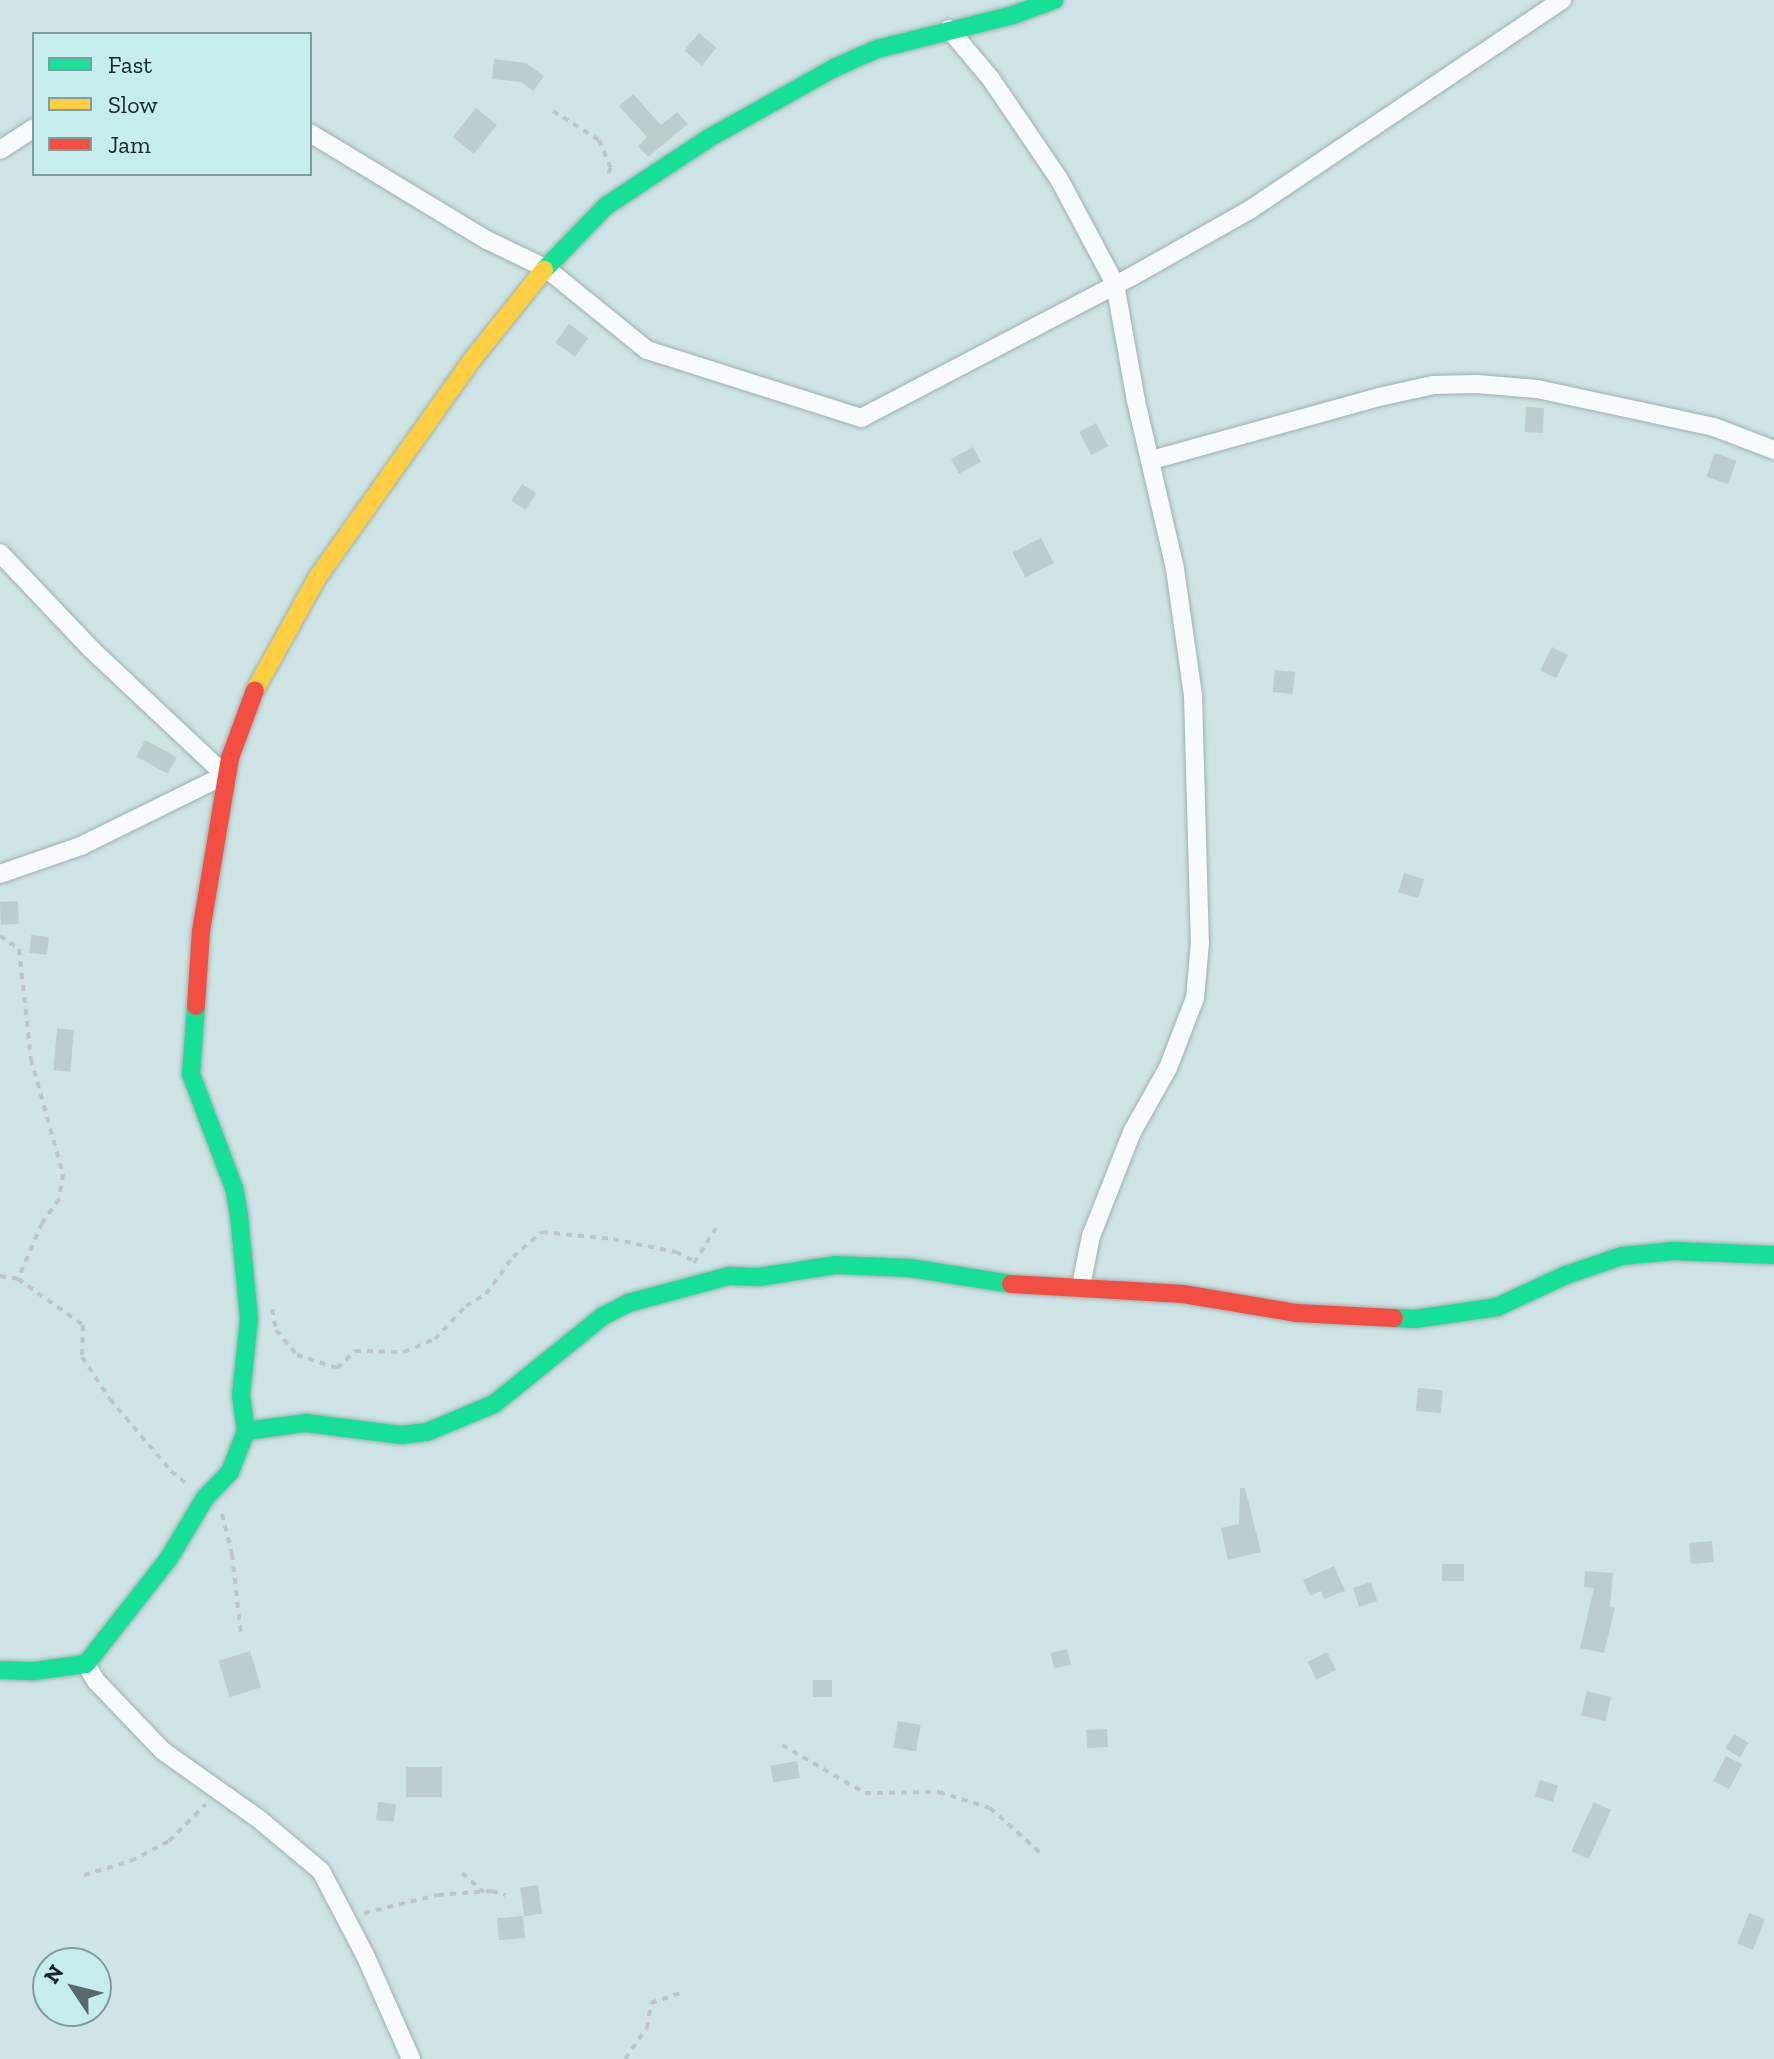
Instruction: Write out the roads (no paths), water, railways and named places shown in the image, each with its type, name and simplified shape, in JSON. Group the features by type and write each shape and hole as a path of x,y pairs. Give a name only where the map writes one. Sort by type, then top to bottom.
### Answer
{"street":[{"path":"0,1670 34,1671 86,1664 169,1558 210,1493 230,1472 246,1431 241,1395 249,1319 239,1215 230,1177 191,1074 201,931 225,775 261,674 317,578 471,361 582,227 606,206 709,138 834,68 877,49 1013,15 1054,0"},
{"path":"312,134 487,240 547,269 647,350 861,418 1251,209 1562,0"},
{"path":"949,29 991,79 1059,179 1115,284 1136,401 1175,569 1193,696 1199,973 1187,1023 1168,1068 1132,1132 1091,1236 1081,1286"},
{"path":"0,150 32,129"},
{"path":"1152,460 1379,397 1433,385 1477,384 1537,389 1714,427 1774,450"},
{"path":"0,553 91,649 225,775"},
{"path":"0,874 72,850 225,775"},
{"path":"246,1431 306,1423 401,1435 427,1432 494,1404 603,1316 628,1303 729,1276 759,1277 836,1265 910,1268 1031,1287 1081,1286 1183,1294 1297,1313 1415,1319 1497,1307 1566,1275 1622,1256 1674,1251 1774,1255"},
{"path":"86,1664 96,1681 163,1751 321,1871 347,1918 411,2059"}]}
